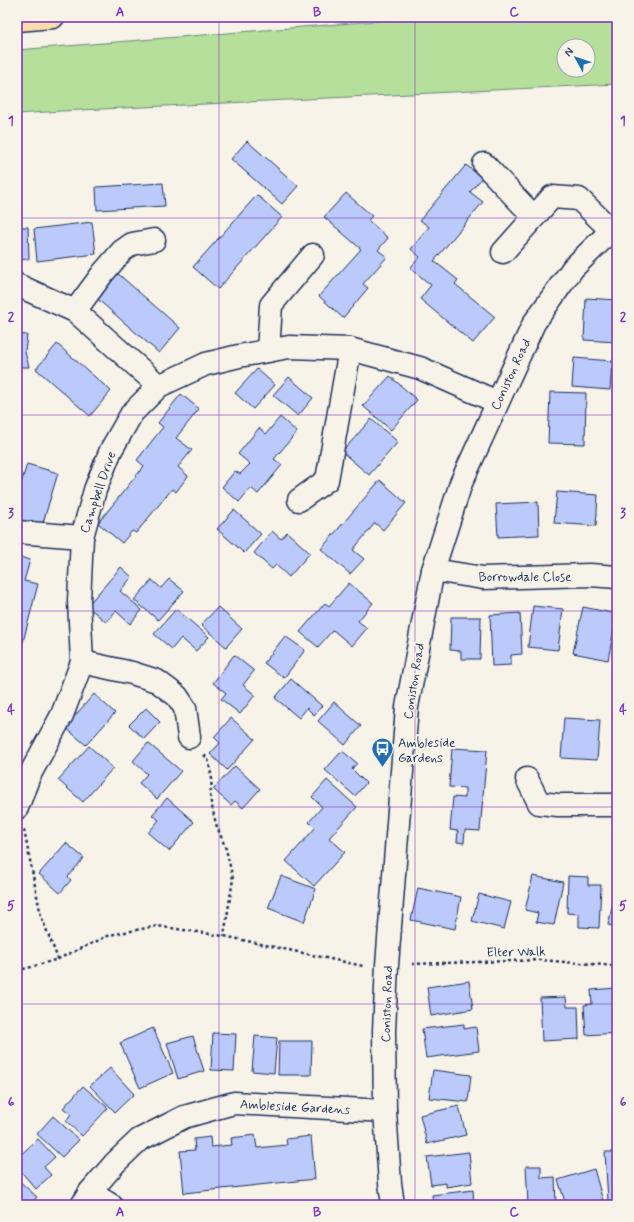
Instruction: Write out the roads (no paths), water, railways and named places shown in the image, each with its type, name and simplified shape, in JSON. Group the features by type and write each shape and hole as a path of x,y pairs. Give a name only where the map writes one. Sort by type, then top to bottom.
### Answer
{"highway":[{"path":"17,20 53,17"}],"street":[{"path":"484,164 534,217"},
{"name":"Coniston Road","path":"393,1205 385,1110 384,1016 387,966 407,707 433,570 461,483 534,323 573,268 614,227 579,199 552,197 503,252"},
{"path":"75,311 103,273 122,251 132,244 154,240"},
{"path":"268,351 271,305 313,255"},
{"path":"20,287 75,311 159,386"},
{"name":"Campbell Drive","path":"17,808 29,776 62,715 82,662 79,601 82,537 95,490 111,450 132,413 159,386 206,364 239,356 289,348 350,349 420,368 497,402"},
{"path":"299,500 327,480 350,349"},
{"path":"17,532 82,537"},
{"name":"Borrowdale Close","path":"433,570 483,578 590,575 617,577"},
{"path":"82,662 132,673 157,681 177,696 185,708 190,737"},
{"path":"527,779 539,803 558,805 617,804"},
{"name":"Ambleside Gardens","path":"111,1205 86,1198 115,1163 139,1140 184,1117 234,1103 385,1110"}],"place":[{"name":"Ambleside Gardens","path":"383,768"}]}
